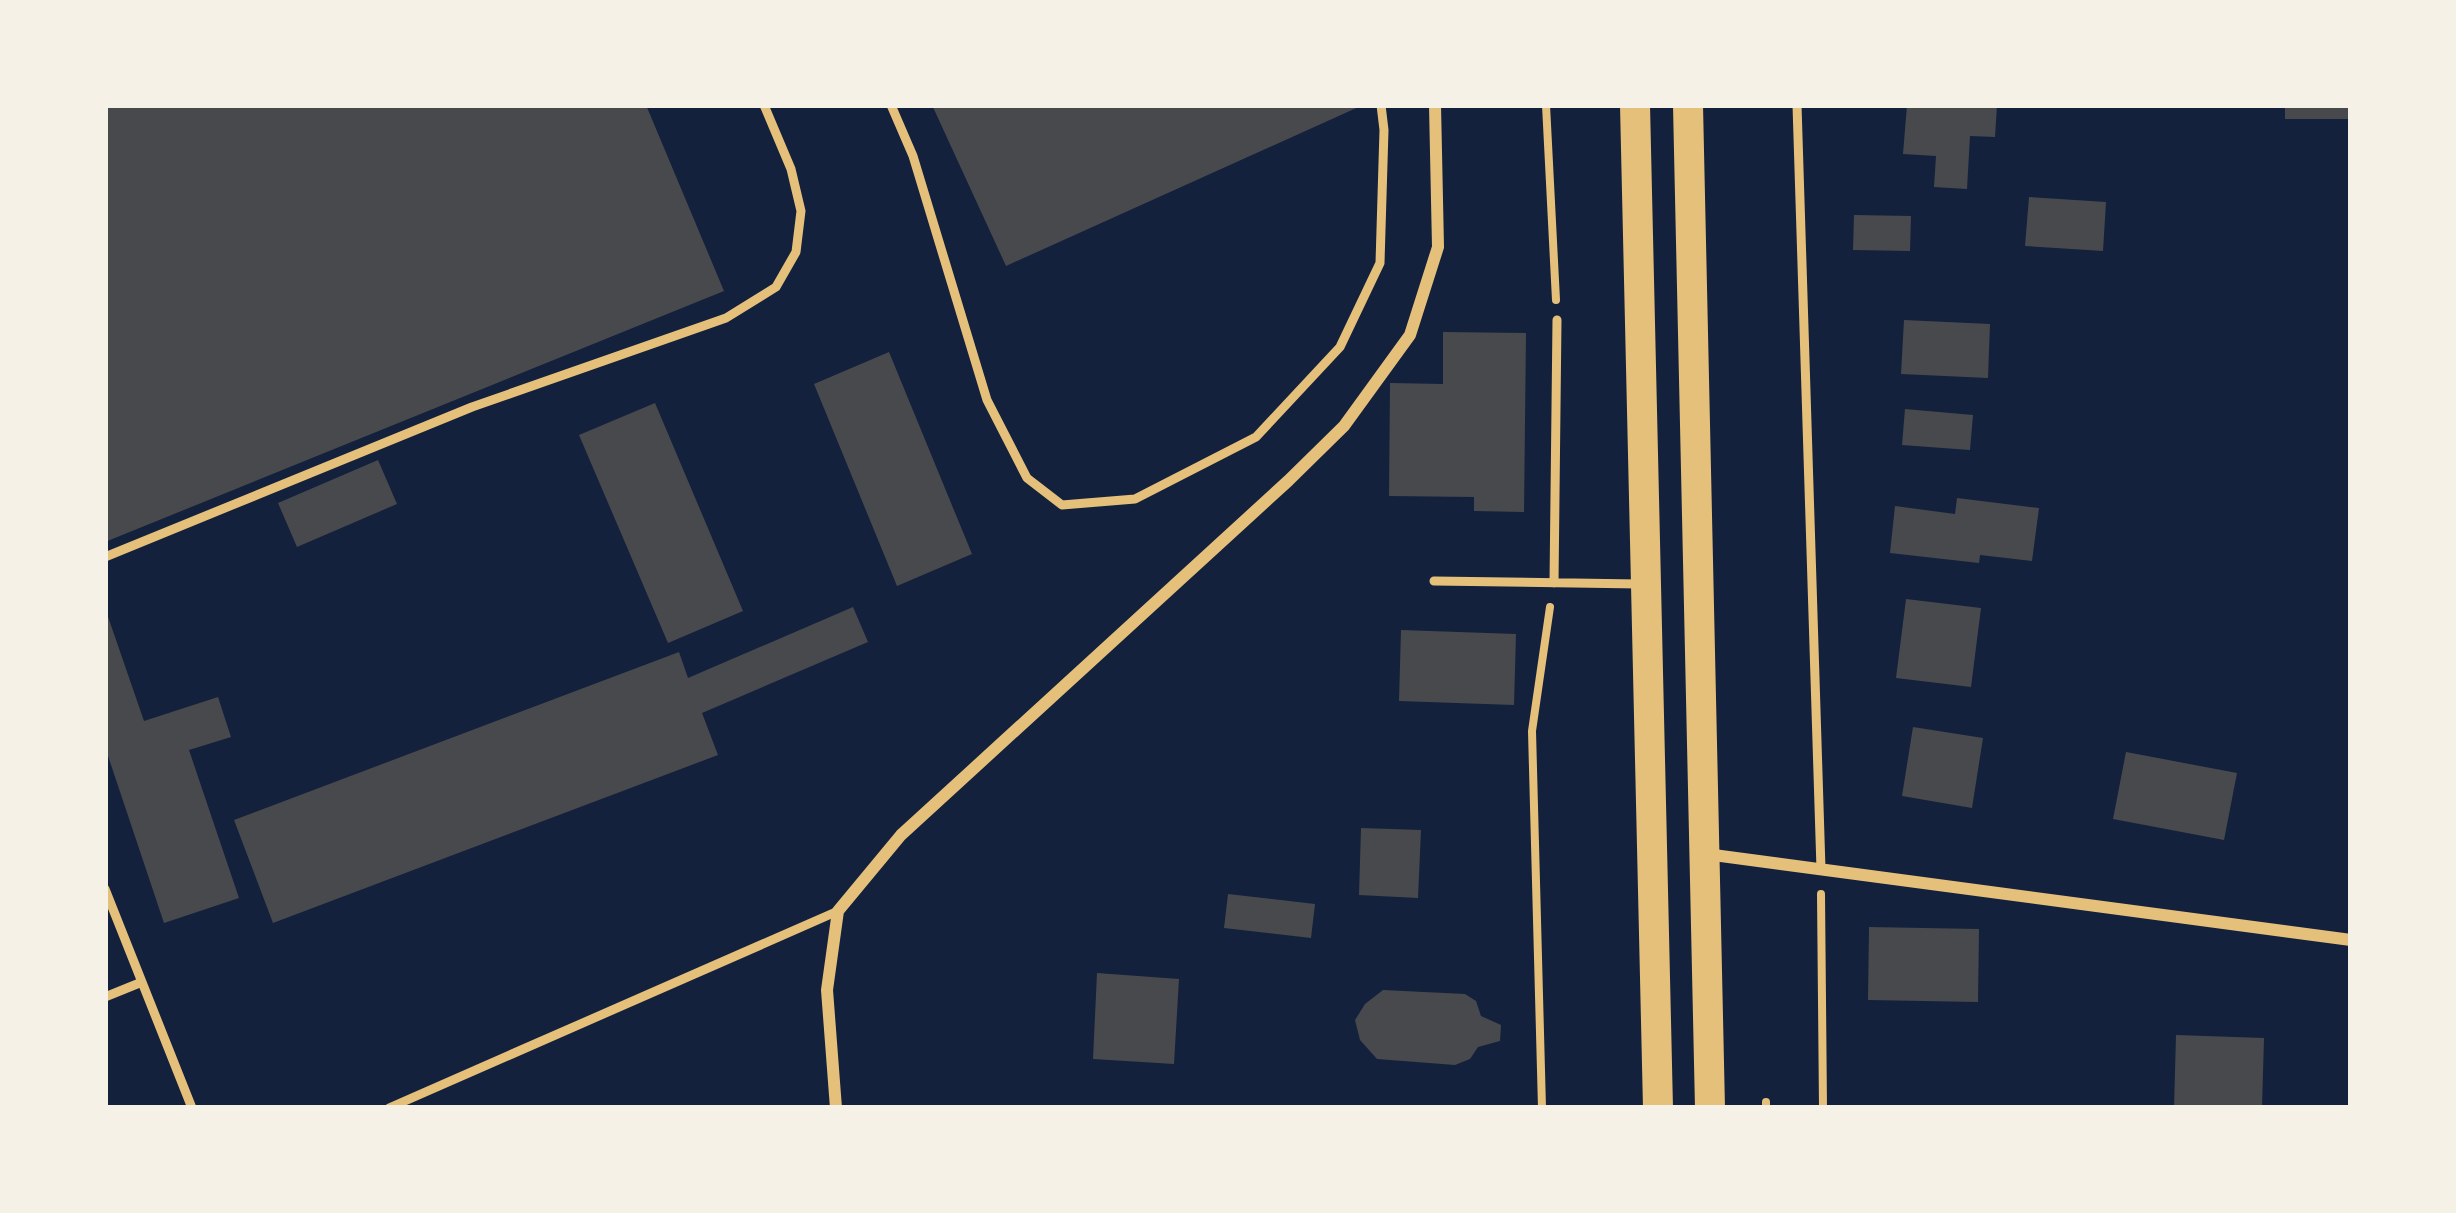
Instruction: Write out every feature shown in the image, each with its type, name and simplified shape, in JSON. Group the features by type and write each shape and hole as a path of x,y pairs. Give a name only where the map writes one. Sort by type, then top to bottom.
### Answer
{"main road":[{"path":"1635,105 1658,1108"},
{"path":"1688,105 1710,1108"}],"street":[{"path":"836,1108 826,990 838,910 901,835 1344,426 1410,335 1438,247 1435,105"},
{"path":"1705,854 2351,940"}],"lane":[{"path":"105,557 472,406 726,319 776,287 796,252 801,211 791,169 764,105"},
{"path":"891,105 913,156 987,400 1027,478 1062,505 1135,499 1256,437 1340,347 1381,263 1381,105"},
{"path":"1797,105 1821,869"},
{"path":"1554,583 1557,320"},
{"path":"1434,581 1646,584"},
{"path":"105,889 192,1108"},
{"path":"389,1108 838,910"},
{"path":"105,997 142,982"}],"path":[{"path":"1546,105 1557,320"},
{"path":"1542,1108 1532,731 1554,583"},
{"path":"1821,869 1822,1108"}],"building":[{"path":"105,105 646,105 724,291 105,542"},
{"path":"932,105 1363,105 1006,266"},
{"path":"1907,105 1997,105 1995,137 1970,136 1967,189 1934,187 1936,156 1903,154"},
{"path":"2285,105 2351,105 2351,119 2285,119"},
{"path":"2029,197 2106,202 2103,251 2025,246"},
{"path":"1854,215 1911,216 1910,251 1853,250"},
{"path":"1904,320 1990,324 1988,378 1901,374"},
{"path":"1443,332 1526,333 1524,512 1474,511 1474,497 1389,496 1390,383 1443,384"},
{"path":"889,352 972,554 897,586 814,384"},
{"path":"655,403 743,611 668,643 579,435"},
{"path":"1905,409 1973,415 1970,450 1902,445"},
{"path":"378,460 397,504 297,547 278,503"},
{"path":"1957,498 2039,508 2032,561 1980,555 1979,563 1890,553 1895,506 1955,514"},
{"path":"1906,599 1981,608 1971,687 1896,678"},
{"path":"853,607 868,642 702,713 718,755 273,923 234,820 679,652 688,678"},
{"path":"105,608 144,721 218,697 231,737 189,750 239,898 164,923 105,747"},
{"path":"1401,630 1516,634 1514,705 1399,701"},
{"path":"1913,727 1983,738 1972,808 1902,796"},
{"path":"2126,752 2237,773 2224,840 2113,819"},
{"path":"1361,828 1421,830 1418,898 1359,895"},
{"path":"1228,894 1315,904 1311,938 1224,928"},
{"path":"1869,927 1979,929 1978,1002 1868,1000"},
{"path":"1097,973 1179,979 1174,1064 1093,1059"},
{"path":"1383,990 1465,994 1476,1001 1481,1016 1501,1025 1500,1041 1478,1047 1470,1059 1455,1065 1377,1059 1360,1040 1355,1020 1365,1004"},
{"path":"2176,1035 2264,1038 2262,1108 2174,1108"}]}
